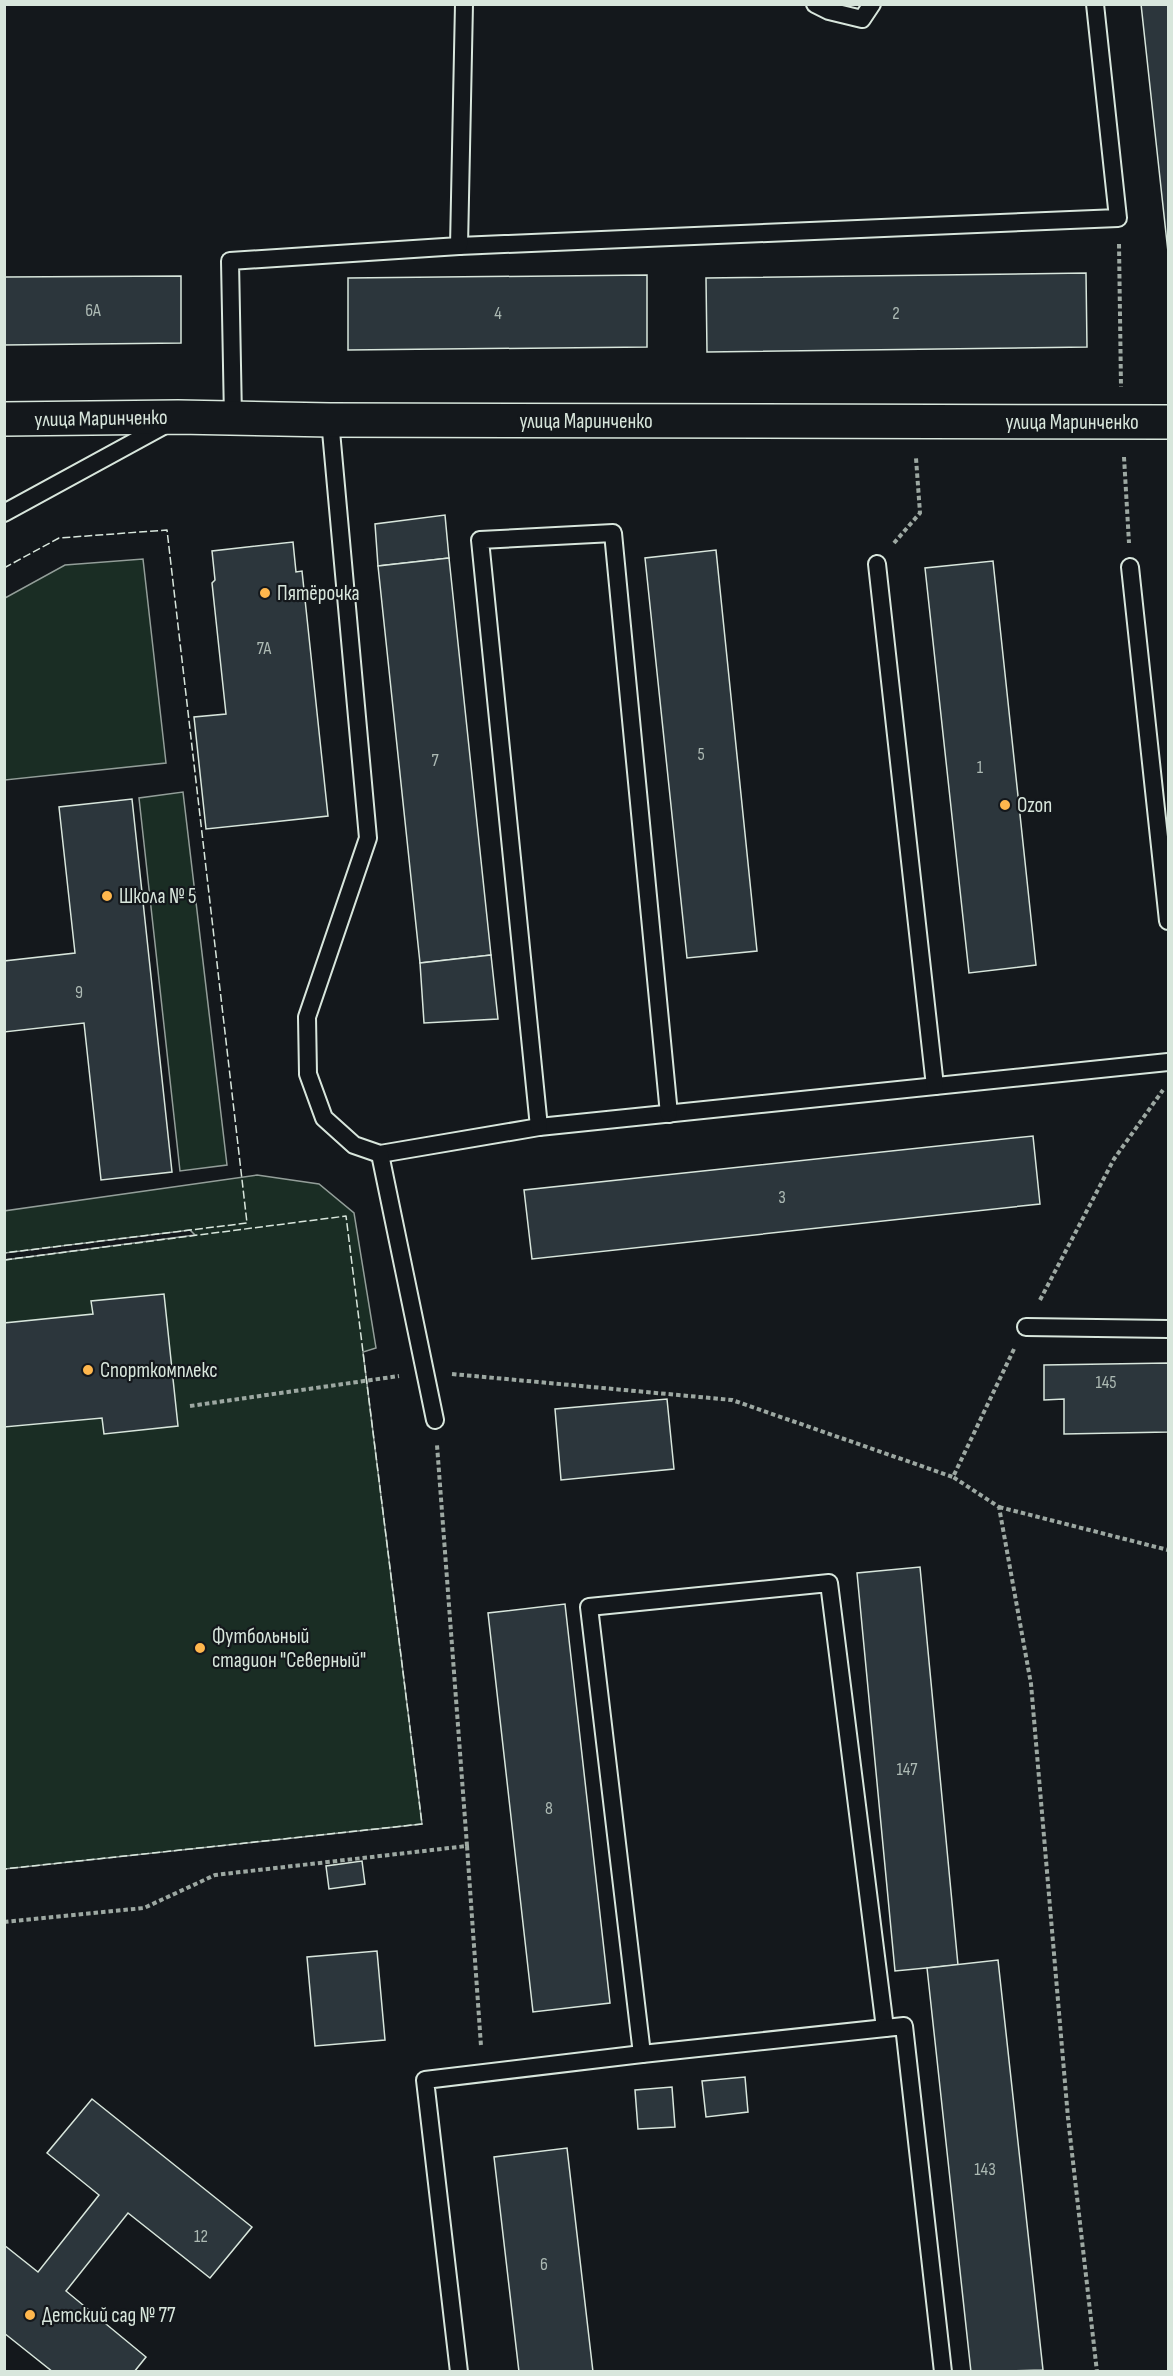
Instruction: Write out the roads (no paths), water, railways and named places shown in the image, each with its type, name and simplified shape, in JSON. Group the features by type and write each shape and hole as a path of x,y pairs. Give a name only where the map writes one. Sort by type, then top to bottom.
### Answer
{"street":[{"name":"улица Маринченко","path":"4,419 178,417 330,420 1168,422"}],"lane":[{"path":"459,246 464,4"},
{"path":"815,4 829,11 862,19 872,4"},
{"path":"233,418 230,261 459,246 1118,218 1095,4"},
{"path":"4,513 178,417"},
{"path":"330,420 368,838 307,1017 308,1074 324,1118 354,1144 380,1154 539,1127 1168,1062"},
{"path":"539,1127 480,540 612,533 669,1114"},
{"path":"877,564 935,1086"},
{"path":"1130,567 1168,921"},
{"path":"380,1154 435,1420"},
{"path":"1026,1327 1168,1329"},
{"path":"642,2054 589,1607 829,1583 885,2028"},
{"path":"459,2372 425,2080 904,2026 943,2372"}],"place":[{"name":"Пятёрочка","path":"265,593"},
{"name":"Ozon","path":"1005,805"},
{"name":"Школа № 5","path":"107,896"},
{"name":"Спорткомплекс","path":"88,1370"},
{"name":"Футбольный стадион \"Северный\"","path":"200,1648"},
{"name":"Детский сад № 77","path":"30,2315"}]}
